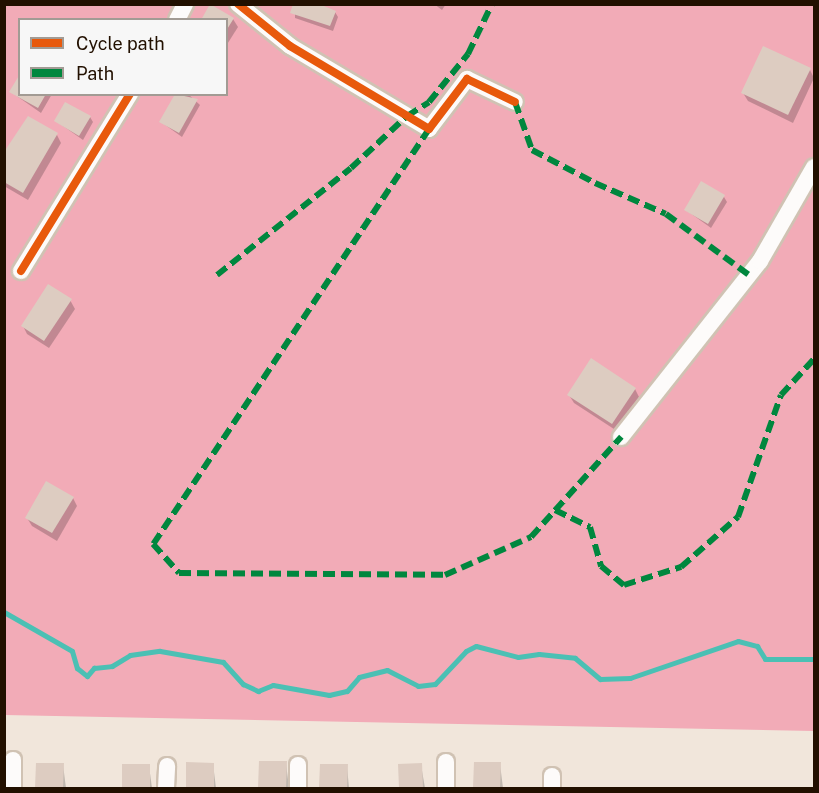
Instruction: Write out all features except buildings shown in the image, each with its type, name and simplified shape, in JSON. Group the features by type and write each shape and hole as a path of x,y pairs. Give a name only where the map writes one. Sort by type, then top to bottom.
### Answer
{"street":[{"path":"178,18 185,4"},
{"path":"238,4 290,46 429,129 467,79 515,102"},
{"path":"21,271 129,96"},
{"path":"621,437 760,261 814,167"},
{"path":"13,760 13,789"},
{"path":"446,762 446,789"},
{"path":"298,765 298,789"},
{"path":"166,789 167,766"}],"shaded area":[{"path":"5,5 814,5 814,731 5,715"}],"waterway":[{"path":"4,612 72,651 77,668 87,676 94,668 112,666 130,655 160,651 223,662 243,684 258,691 273,685 329,695 347,691 359,677 387,670 418,686 435,684 466,651 476,646 518,657 539,654 575,658 600,679 630,678 738,641 757,646 765,659 814,659"}],"marked path":[{"path":"217,275 351,168 407,116 429,102 468,54 492,4"},
{"path":"515,102 532,150 595,183 666,214 749,275"},
{"path":"429,129 153,544 179,573 445,575 531,537 621,437"},
{"path":"555,510 590,527 601,566 624,585 681,567 738,517 781,395 814,359"}],"cycle path":[{"path":"238,4 290,46 429,129 467,79 515,102"},
{"path":"21,271 129,96"}]}
